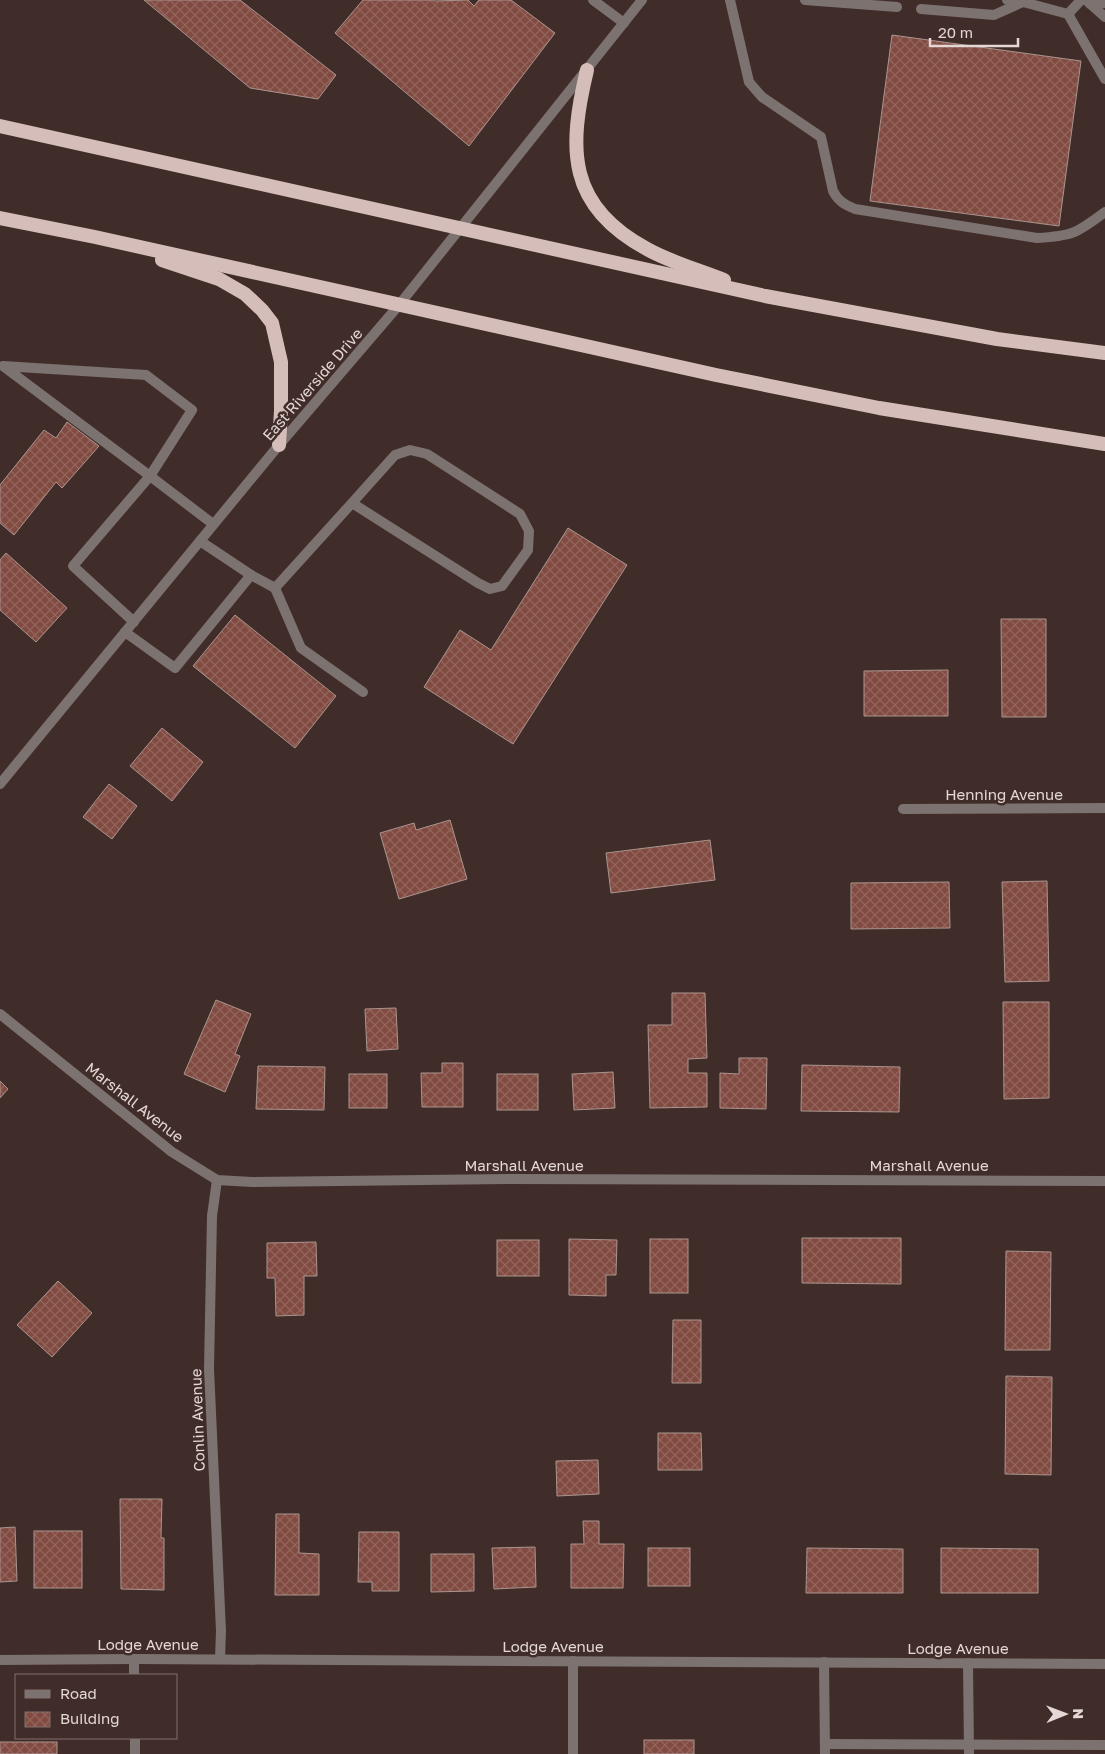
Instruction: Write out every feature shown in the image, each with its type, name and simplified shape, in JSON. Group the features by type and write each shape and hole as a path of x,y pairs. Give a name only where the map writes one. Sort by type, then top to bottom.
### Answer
{"highway":[{"path":"587,70 576,123 575,150 584,186 606,221 617,231 648,250 765,296"},
{"path":"0,126 765,296 996,339 1105,353"},
{"path":"0,218 95,237 716,375 880,408 1105,444"},
{"path":"95,237 220,279 245,294 262,310 272,323 280,362 281,411 279,445"}],"street":[{"path":"593,0 624,23"},
{"name":"East Riverside Drive","path":"0,784 279,445 399,305 642,0"},
{"path":"730,0 749,82 762,97 821,137 833,190 836,198 843,204 855,209 1037,238 1063,236 1080,231 1105,212"},
{"path":"805,0 897,7"},
{"path":"1007,0 1023,2 1068,14 1105,79"},
{"path":"1068,14 1086,1 1105,3"},
{"path":"1086,1 1105,17"},
{"path":"921,9 994,15 1023,2"},
{"path":"134,622 73,566 150,476 192,410 146,375 2,366 96,435 150,476 214,524"},
{"path":"275,588 394,455 410,450 427,454 520,514 529,531 528,550 502,586 490,588 478,583 352,504"},
{"path":"200,541 251,575 275,588 301,648 362,692"},
{"path":"125,632 175,668 251,575"},
{"name":"Henning Avenue","path":"903,809 1105,808"},
{"name":"Marshall Avenue","path":"0,1014 172,1152 217,1180 252,1182 508,1180 1105,1181"},
{"name":"Conlin Avenue","path":"217,1180 212,1216 209,1369 220,1659"},
{"path":"134,1658 134,1674"},
{"name":"Lodge Avenue","path":"0,1660 134,1658 1105,1664"},
{"path":"573,1661 573,1754"},
{"path":"824,1662 825,1749 1035,1749 1105,1745"},
{"path":"968,1663 969,1749"},
{"path":"134,1739 135,1754"}],"building":[{"path":"144,0 240,0 336,75 318,99 250,88"},
{"path":"363,0 468,0 474,6 479,0 511,0 555,33 469,146 335,33"},
{"path":"892,35 1081,61 1059,226 870,201"},
{"path":"67,422 99,446 62,488 56,482 14,535 0,523 0,485 44,430 56,438"},
{"path":"568,528 627,565 513,744 424,687 460,630 491,650"},
{"path":"6,553 67,608 36,642 0,610 0,560"},
{"path":"235,615 336,696 295,748 193,666"},
{"path":"1001,619 1046,619 1046,717 1002,717"},
{"path":"948,670 948,716 864,716 864,671"},
{"path":"162,728 203,762 172,801 130,766"},
{"path":"109,784 137,806 112,839 83,817"},
{"path":"450,820 467,879 399,899 380,833 414,823 416,830"},
{"path":"710,840 715,880 611,893 606,853"},
{"path":"1047,881 1049,981 1005,982 1002,882"},
{"path":"949,882 950,928 851,929 851,883"},
{"path":"672,993 705,993 707,1058 688,1059 688,1073 707,1073 707,1107 650,1108 648,1025 672,1025"},
{"path":"216,1000 251,1014 235,1054 240,1056 225,1092 184,1074"},
{"path":"1003,1002 1049,1002 1049,1098 1004,1099"},
{"path":"396,1008 398,1049 367,1051 365,1009"},
{"path":"739,1058 767,1058 766,1109 720,1108 720,1073 739,1074"},
{"path":"442,1063 463,1063 463,1107 422,1107 421,1073 442,1073"},
{"path":"802,1065 900,1067 899,1112 801,1111"},
{"path":"258,1066 325,1067 324,1110 256,1109"},
{"path":"613,1072 615,1108 574,1110 572,1074"},
{"path":"349,1074 387,1074 387,1108 349,1108"},
{"path":"497,1074 538,1074 538,1110 497,1110"},
{"path":"0,1081 8,1089 0,1098"},
{"path":"802,1238 901,1238 901,1284 802,1283"},
{"path":"569,1239 617,1240 616,1275 606,1275 606,1296 569,1295"},
{"path":"650,1239 688,1239 688,1293 650,1293"},
{"path":"497,1240 539,1240 539,1276 497,1276"},
{"path":"316,1242 317,1276 304,1276 304,1315 276,1316 275,1278 267,1278 267,1243"},
{"path":"1006,1251 1051,1252 1050,1350 1005,1350"},
{"path":"58,1281 92,1313 52,1357 17,1325"},
{"path":"673,1320 701,1320 701,1383 672,1383"},
{"path":"1006,1376 1052,1377 1051,1475 1005,1474"},
{"path":"658,1433 701,1433 702,1470 658,1470"},
{"path":"598,1460 599,1494 557,1496 556,1461"},
{"path":"120,1499 162,1499 161,1538 164,1538 164,1590 121,1589"},
{"path":"276,1514 299,1514 299,1553 319,1554 319,1595 275,1595"},
{"path":"583,1521 599,1521 599,1544 624,1544 623,1588 571,1588 571,1544 584,1544"},
{"path":"15,1527 17,1581 0,1582 0,1528"},
{"path":"34,1531 82,1531 82,1588 34,1588"},
{"path":"359,1532 399,1532 399,1591 372,1591 372,1582 358,1582"},
{"path":"535,1547 536,1587 494,1589 492,1548"},
{"path":"648,1548 690,1548 690,1586 648,1586"},
{"path":"807,1548 903,1549 903,1593 806,1593"},
{"path":"941,1548 1038,1549 1038,1593 941,1593"},
{"path":"431,1554 474,1554 474,1591 431,1592"},
{"path":"644,1740 694,1740 694,1754 644,1754"},
{"path":"0,1742 57,1742 57,1754 0,1754"}]}
